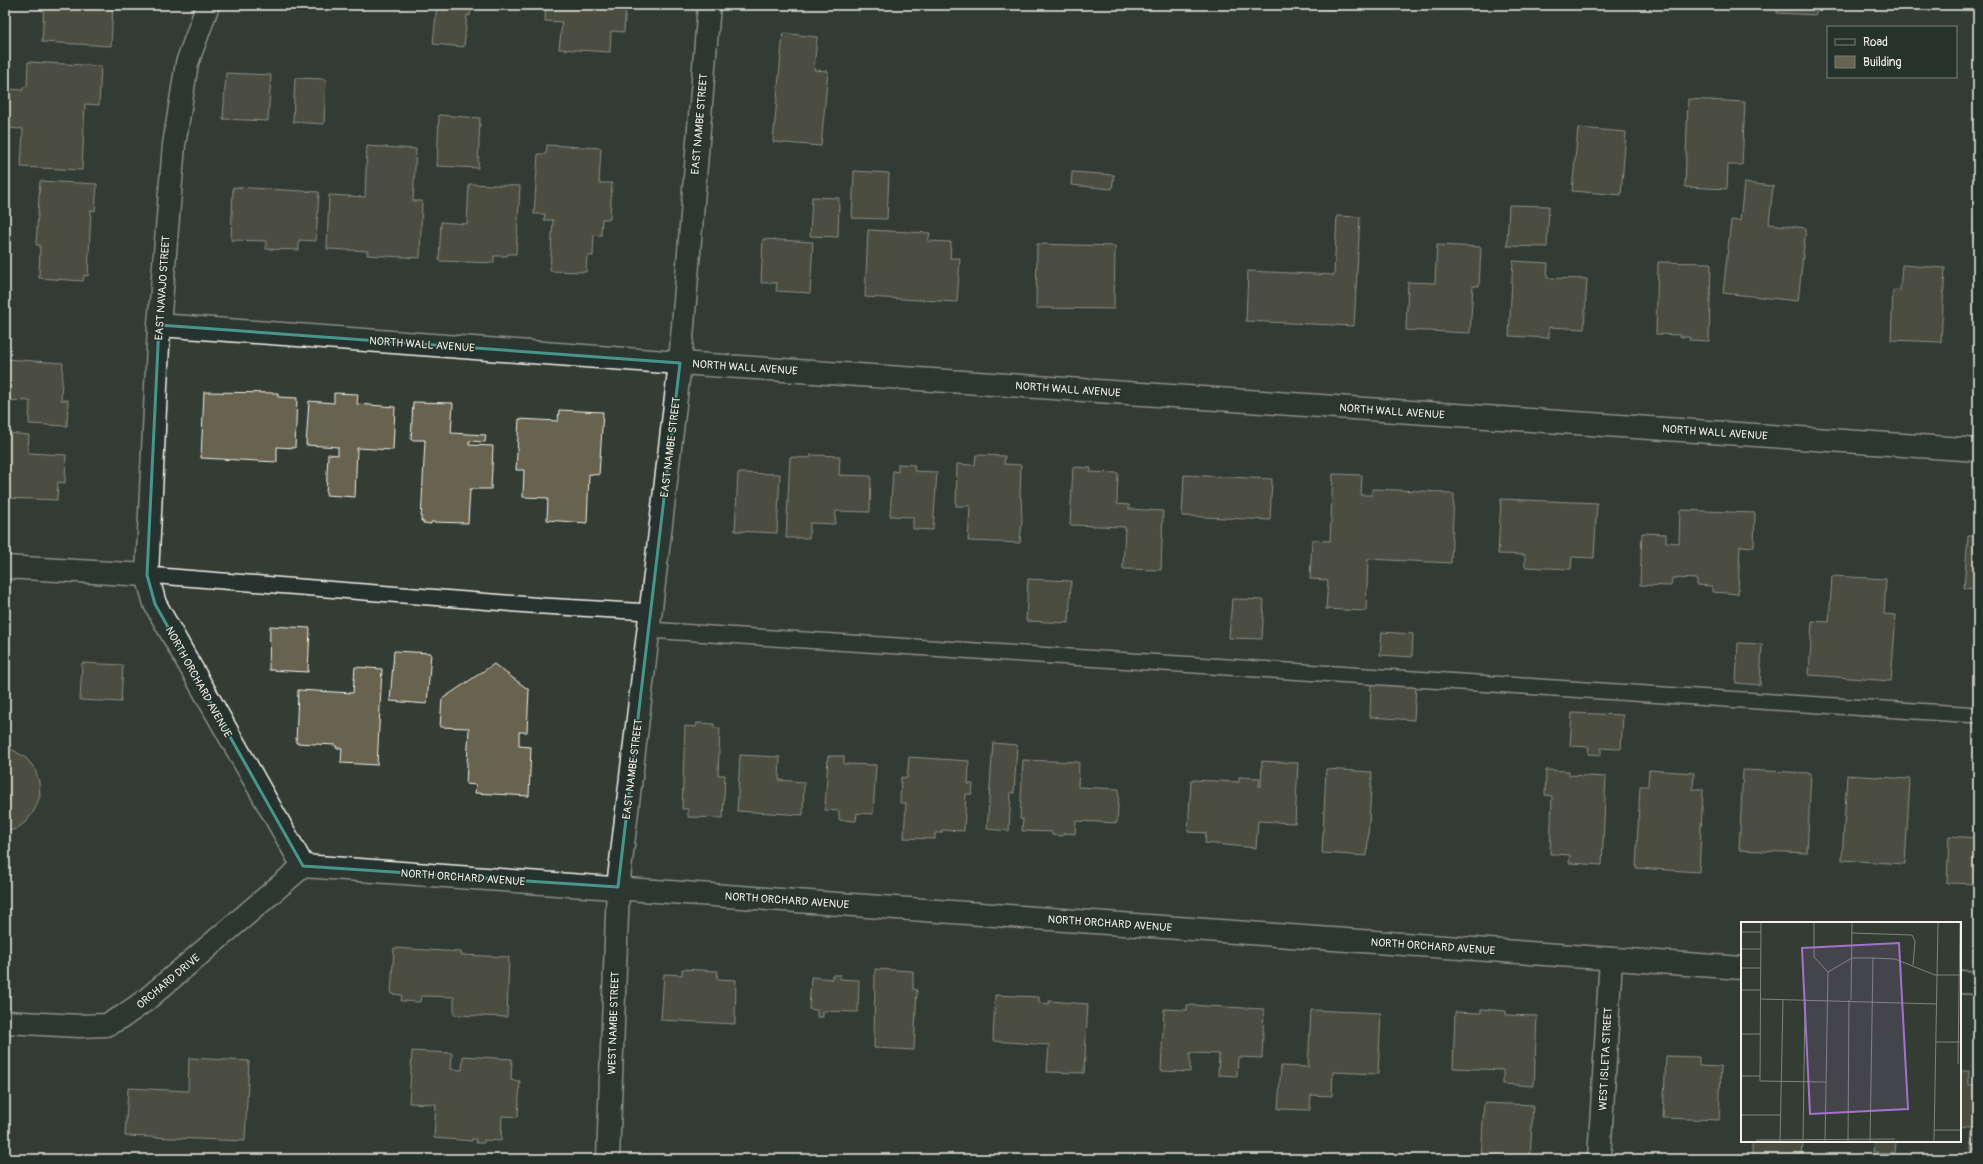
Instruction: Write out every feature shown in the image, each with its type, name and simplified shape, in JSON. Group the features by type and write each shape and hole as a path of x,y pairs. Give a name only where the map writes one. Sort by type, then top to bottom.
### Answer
{"street":[{"name":"EAST NAVAJO STREET","path":"147,575 159,325 175,137 187,63 208,5"},
{"name":"EAST NAMBE STREET","path":"618,887 680,362 709,5"},
{"name":"NORTH WALL AVENUE","path":"159,325 1978,450"},
{"path":"5,568 147,575"},
{"name":"NORTH ORCHARD AVENUE","path":"147,575 155,604 303,866 618,887 1741,968"},
{"name":"ORCHARD DRIVE","path":"5,1022 79,1026 106,1025 122,1017 146,1000 303,866"},
{"name":"WEST NAMBE STREET","path":"608,1159 618,887"},
{"name":"WEST ISLETA STREET","path":"1600,1159 1611,959"},
{"path":"1961,982 1978,983"}],"lane":[{"path":"147,575 543,606 649,621 1978,715"}],"highlighted area":[{"path":"159,325 680,363 618,887 303,866 155,604 147,575"}],"building":[{"path":"44,5 113,5 111,46 42,42"},
{"path":"437,5 471,6 470,16 467,15 464,47 433,44"},
{"path":"546,5 626,5 624,32 611,31 610,52 559,49 562,22 545,21"},
{"path":"1243,5 1339,5 1339,10"},
{"path":"1778,5 1816,5 1816,15 1777,13"},
{"path":"783,33 817,37 814,70 828,71 821,146 773,142"},
{"path":"28,62 101,66 99,105 85,104 82,170 21,167 23,129 5,128 5,89 23,90 23,87 27,87"},
{"path":"226,73 271,75 268,121 223,119"},
{"path":"295,78 326,79 324,124 293,122"},
{"path":"1688,99 1745,102 1742,165 1728,165 1727,189 1685,187"},
{"path":"439,115 480,118 478,168 437,166"},
{"path":"1578,128 1626,132 1621,195 1572,191"},
{"path":"547,145 601,148 599,183 612,183 610,219 602,219 601,236 594,235 593,256 587,256 586,272 550,271 553,220 544,220 545,214 534,214 538,154 546,154"},
{"path":"367,146 416,149 413,201 422,201 420,258 367,255 368,251 327,249 329,195 365,197"},
{"path":"854,171 889,173 887,219 852,218"},
{"path":"1072,172 1114,175 1112,189 1071,185"},
{"path":"40,181 97,184 95,211 91,210 88,276 84,275 83,281 39,278 40,245 36,245"},
{"path":"1744,183 1773,186 1769,224 1806,228 1798,301 1723,293 1731,220 1740,221"},
{"path":"469,184 520,186 516,254 494,256 494,263 439,261 441,222 467,224"},
{"path":"233,187 319,192 316,241 299,240 299,250 266,249 266,241 231,240"},
{"path":"812,197 839,198 838,237 810,236"},
{"path":"1509,205 1549,206 1547,247 1507,246"},
{"path":"1337,216 1360,217 1354,326 1246,321 1248,271 1334,275"},
{"path":"868,230 930,233 928,241 951,242 950,258 960,258 957,302 865,297"},
{"path":"763,239 813,242 810,293 776,291 777,283 761,283"},
{"path":"1037,244 1115,246 1114,309 1036,308"},
{"path":"1437,245 1481,247 1479,286 1473,286 1470,333 1406,330 1408,282 1435,283"},
{"path":"1513,261 1548,263 1547,278 1587,279 1584,329 1549,327 1549,338 1509,336"},
{"path":"1658,262 1711,263 1709,341 1689,340 1690,337 1681,337 1681,335 1656,334"},
{"path":"1902,265 1945,268 1941,342 1891,340 1893,290 1900,291"},
{"path":"5,359 63,363 61,400 68,400 67,426 29,424 30,401 5,400"},
{"path":"204,392 278,393 278,397 297,398 295,448 277,447 277,462 201,458"},
{"path":"334,393 358,394 357,404 395,407 393,450 357,448 355,497 326,495 328,454 338,455 338,447 306,445 309,401 334,403"},
{"path":"413,402 453,403 451,433 486,435 485,442 469,441 469,445 493,446 491,489 470,489 468,523 431,522 431,524 423,523 423,521 421,521 425,440 411,440"},
{"path":"559,410 603,412 599,475 589,474 587,523 547,520 548,498 523,497 524,470 516,470 519,419 558,421"},
{"path":"5,433 29,435 28,453 66,455 65,483 58,482 57,500 5,498"},
{"path":"811,455 840,456 839,475 871,476 870,512 836,511 835,524 810,523 809,538 786,538 790,457 810,458"},
{"path":"976,455 1005,456 1004,464 1021,465 1020,497 1022,521 1020,543 968,541 970,506 956,506 957,464 975,465"},
{"path":"898,464 915,465 914,471 937,472 933,530 913,529 913,517 890,516 893,471 898,472"},
{"path":"1073,467 1091,468 1090,472 1118,473 1117,504 1129,505 1129,509 1163,511 1161,570 1123,569 1125,527 1070,525"},
{"path":"738,473 780,474 777,533 735,531"},
{"path":"1333,474 1362,475 1361,495 1372,495 1372,489 1444,492 1444,494 1454,494 1451,563 1368,559 1366,611 1326,609 1328,580 1310,579 1312,540 1330,541"},
{"path":"1184,475 1272,479 1270,520 1182,516"},
{"path":"1501,499 1597,503 1594,558 1572,557 1571,569 1525,567 1525,555 1498,554"},
{"path":"1680,510 1755,513 1754,547 1740,546 1738,594 1712,592 1712,586 1697,585 1697,579 1672,578 1671,586 1640,585 1642,533 1666,534 1666,542 1679,543"},
{"path":"1968,536 1978,536 1978,589 1964,588"},
{"path":"1832,576 1886,579 1884,614 1896,615 1891,681 1809,675 1812,621 1829,622"},
{"path":"1028,579 1071,581 1069,623 1026,621"},
{"path":"1232,599 1264,600 1262,639 1229,638"},
{"path":"270,626 310,628 308,672 269,670"},
{"path":"1382,632 1413,634 1412,657 1380,655"},
{"path":"1738,643 1762,644 1760,685 1736,683"},
{"path":"394,651 431,653 427,704 390,701"},
{"path":"82,663 123,665 121,702 80,700"},
{"path":"494,664 529,690 527,732 519,732 519,746 531,747 529,796 475,793 476,785 466,784 469,728 440,727 442,699"},
{"path":"355,667 382,669 377,765 341,763 342,748 336,748 336,745 296,743 298,690 353,693"},
{"path":"1371,683 1416,686 1414,720 1370,717"},
{"path":"1572,713 1623,715 1621,749 1601,748 1601,755 1588,754 1589,747 1570,746"},
{"path":"697,723 714,724 714,728 720,728 718,775 725,775 723,818 688,817 688,809 682,809 685,726 696,727"},
{"path":"993,743 1017,745 1014,793 1011,792 1009,831 987,829"},
{"path":"5,749 13,750 26,758 35,769 39,782 40,796 35,809 27,821 16,829 5,832"},
{"path":"740,755 780,757 779,780 804,782 803,815 737,811"},
{"path":"828,756 844,756 844,764 876,765 873,814 857,813 856,821 839,820 839,811 825,810"},
{"path":"909,757 969,761 968,784 973,784 972,794 966,794 964,831 942,830 942,833 935,833 935,839 904,838 906,803 900,803 901,777 907,778"},
{"path":"1023,760 1079,762 1078,787 1119,789 1117,823 1076,821 1075,834 1063,833 1063,836 1052,835 1052,832 1022,831 1023,819 1020,819"},
{"path":"1262,761 1298,763 1295,823 1258,821 1256,848 1205,843 1206,833 1188,832 1191,780 1239,782 1239,777 1260,778 1259,786 1261,786"},
{"path":"1326,769 1372,772 1367,856 1322,853"},
{"path":"1546,770 1569,771 1569,775 1606,777 1602,865 1569,863 1570,855 1550,854 1552,796 1545,795"},
{"path":"1649,770 1694,773 1693,789 1703,789 1699,872 1636,868 1640,786 1648,786"},
{"path":"1743,770 1811,773 1807,853 1739,850"},
{"path":"1847,775 1910,779 1905,864 1842,860"},
{"path":"1949,836 1978,838 1978,884 1947,883"},
{"path":"394,948 461,952 461,955 509,957 507,1017 454,1015 454,997 421,996 420,1002 401,1001 402,995 391,994"},
{"path":"682,969 718,971 717,979 736,980 735,1024 661,1020 664,974 682,975"},
{"path":"875,969 913,971 913,989 917,990 914,1050 874,1048"},
{"path":"832,975 840,975 840,979 859,980 858,1012 823,1011 823,1017 817,1017 817,1010 809,1009 811,977 832,979"},
{"path":"995,995 1039,997 1039,1003 1049,1004 1049,1001 1088,1004 1084,1073 1047,1072 1049,1045 993,1041"},
{"path":"1187,1005 1264,1009 1262,1058 1238,1057 1237,1076 1218,1075 1219,1054 1190,1053 1190,1072 1161,1071 1164,1009 1187,1010"},
{"path":"1481,1009 1506,1011 1506,1015 1537,1016 1534,1086 1503,1084 1503,1070 1453,1068 1455,1012 1481,1013"},
{"path":"1311,1010 1381,1013 1378,1074 1333,1072 1332,1096 1311,1095 1310,1110 1278,1109 1281,1066 1308,1067"},
{"path":"412,1051 452,1053 451,1069 462,1070 463,1056 512,1059 511,1080 520,1081 518,1117 502,1116 501,1141 484,1140 484,1143 476,1143 476,1139 472,1139 472,1141 434,1138 436,1104 409,1103"},
{"path":"1666,1056 1699,1057 1699,1066 1721,1067 1719,1120 1663,1118"},
{"path":"189,1058 249,1061 245,1141 125,1136 128,1088 188,1091"},
{"path":"1961,1071 1969,1071 1969,1085 1978,1085 1978,1151 1971,1151 1972,1127 1961,1126"},
{"path":"1484,1103 1533,1105 1530,1159 1481,1159"},
{"path":"1752,1142 1803,1142 1802,1159 1752,1159"},
{"path":"1874,1142 1896,1142 1895,1153 1873,1152"}]}
